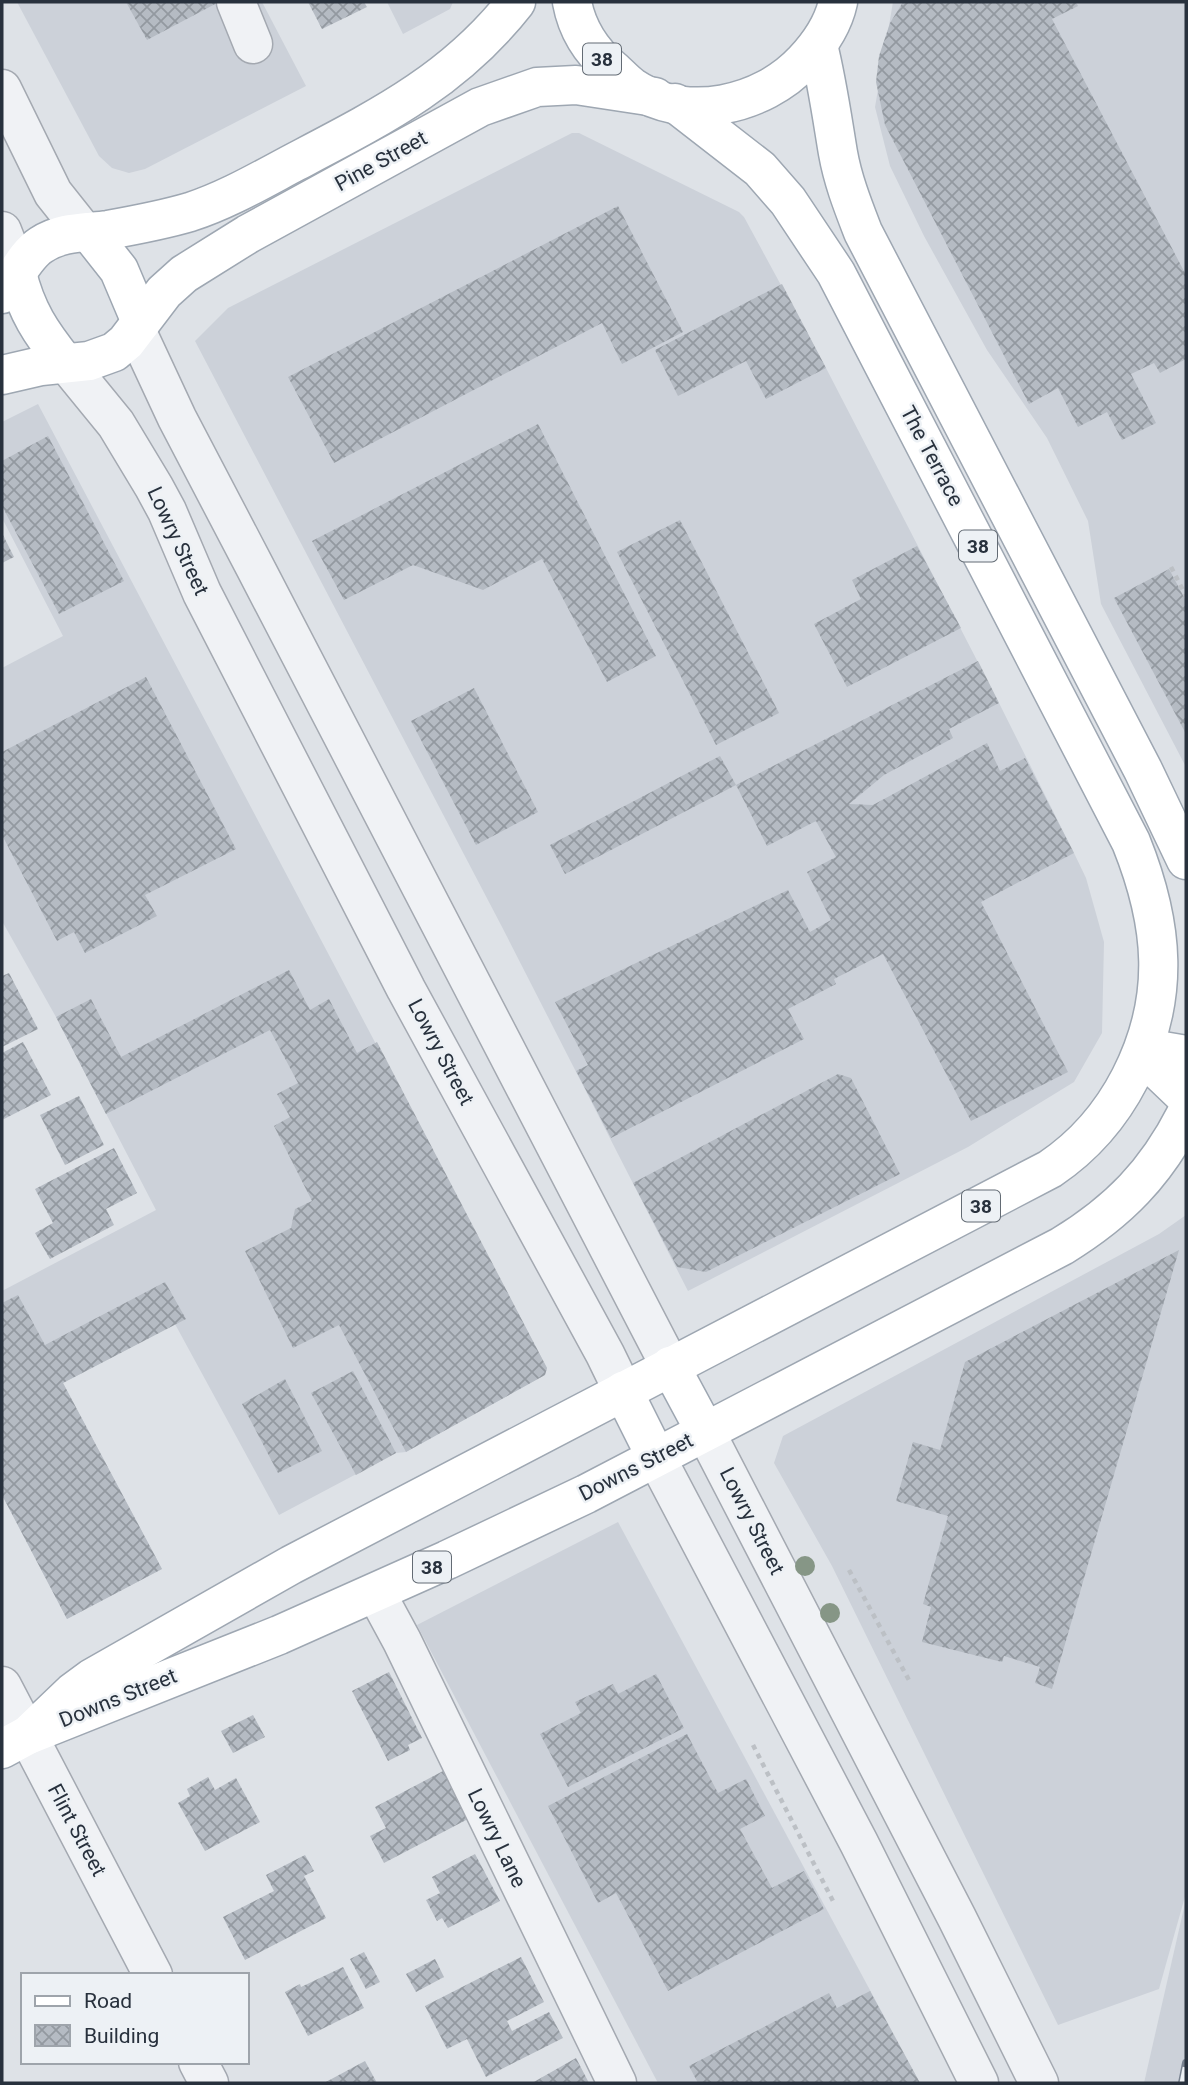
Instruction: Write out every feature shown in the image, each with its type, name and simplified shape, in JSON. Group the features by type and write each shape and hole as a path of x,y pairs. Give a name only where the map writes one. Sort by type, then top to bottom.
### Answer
{"main road":[{"name":"Pine Street","path":"87,232 156,221 202,207 224,199 326,146 398,107 440,78 473,48 516,2"},
{"name":"38","path":"572,2 580,27 591,48 633,87 665,100 720,105 755,96 779,83 818,45 829,27 838,2"},
{"name":"The Terrace","path":"818,45 829,89 838,155 848,194 863,232 1143,770 1186,860"},
{"name":"Pine Street","path":"138,326 173,283 217,252 480,107 537,87 576,85 665,100"},
{"name":"The Terrace","path":"665,100 746,156 773,182 836,274 1131,842 1146,881 1157,938 1155,1013 1144,1051"},
{"path":"2,375 41,366 66,364 89,361 107,355 120,348 138,326 119,270 87,232 68,233 40,245 12,279 36,326 66,364"},
{"path":"1144,1051 1186,1055"},
{"path":"1144,1051 1186,1097"},
{"name":"Downs Street","path":"15,1742 73,1692 111,1667 291,1565 1050,1170 1080,1145 1118,1102 1144,1051"},
{"name":"Downs Street","path":"15,1742 376,1593 586,1494 1062,1246 1121,1205 1164,1154 1186,1114"},
{"name":"Lowry Street","path":"670,1366 705,1431"},
{"name":"Lowry Street","path":"623,1391 656,1457"}],"street":[{"path":"236,2 253,44"},
{"path":"2,89 53,193 87,232"},
{"path":"2,231 12,279"},
{"name":"Lowry Street","path":"138,326 229,522 670,1366"},
{"name":"Lowry Street","path":"66,364 125,437 167,511 202,593 330,841 623,1391"},
{"path":"182,546 229,522"},
{"path":"330,841 382,812"},
{"name":"Lowry Street","path":"407,989 459,961"},
{"name":"Lowry Street","path":"705,1431 957,1918 1039,2083"},
{"name":"Lowry Street","path":"656,1457 865,1855 979,2083"},
{"name":"Lowry Lane","path":"376,1593 617,2083"},
{"name":"Flint Street","path":"2,1686 15,1742 152,1973"},
{"path":"199,2064 209,2083"}],"path":[{"path":"1171,567 1186,596"},
{"path":"849,1570 910,1682"},
{"path":"753,1745 834,1903"}],"shaded area":[{"path":"17,2 262,2 306,86 145,169 129,173 112,168 99,156"},
{"path":"387,2 453,2 450,9 403,34"},
{"path":"893,2 1186,2 1186,767 1101,604 1088,521 1047,438 987,350 924,236 890,166 875,107"},
{"path":"572,133 579,133 739,212 744,217 826,368 1074,853 1086,878 1104,942 1102,1033 1074,1082 968,1147 688,1291 501,925 195,341 228,308"},
{"path":"38,404 547,1368 545,1375 406,1452 396,1453 279,1515 175,1324 63,1383 162,1569 67,1619 2,1495 2,1291 156,1210 56,1017 2,921 2,668 63,636 2,518 2,422"},
{"path":"1186,1215 1186,1893 1159,1989 1058,2025 832,1566 774,1463 783,1436 1159,1234"},
{"path":"618,1522 920,2083 658,2083 417,1625"},
{"path":"1186,1899 1186,2083 1144,2083"}],"building":[{"path":"126,2 219,2 147,40"},
{"path":"308,2 364,2 367,7 322,29"},
{"path":"903,2 1076,2 1078,6 1052,19 1186,275 1186,359 1160,373 1154,363 1131,374 1156,423 1122,440 1107,412 1078,427 1058,388 1029,404 885,125 876,82 879,56 890,23"},
{"path":"618,206 683,332 622,364 602,323 334,463 288,377"},
{"path":"782,284 826,368 766,399 746,361 678,396 655,350"},
{"path":"538,424 656,656 607,682 542,559 483,590 413,565 344,600 312,541"},
{"path":"48,436 124,581 59,614 2,506 2,461"},
{"path":"680,520 779,713 716,745 617,552"},
{"path":"2,533 14,557 2,563"},
{"path":"917,546 961,628 847,687 814,624 861,599 852,580"},
{"path":"1169,569 1186,601 1186,734 1114,598"},
{"path":"978,661 999,703 949,729 953,738 884,775 849,804 873,805 987,743 1000,771 1025,758 1074,853 981,902 1068,1072 971,1121 883,954 834,979 836,984 788,1009 804,1039 611,1138 576,1071 588,1065 555,1002 788,890 810,932 831,920 807,872 836,857 816,821 767,846 736,785"},
{"path":"146,677 236,849 145,895 157,916 85,953 74,932 57,941 2,835 2,752"},
{"path":"474,688 538,812 476,845 411,721"},
{"path":"720,756 736,785 565,874 550,845"},
{"path":"289,970 310,1010 329,999 357,1053 377,1042 547,1368 545,1375 406,1452 339,1325 293,1348 245,1251 291,1228 295,1209 312,1201 274,1126 290,1117 277,1094 298,1083 270,1030 106,1114 56,1017 91,999 121,1057"},
{"path":"9,973 38,1029 2,1047 2,976"},
{"path":"23,1042 51,1095 2,1120 2,1053"},
{"path":"838,1074 851,1078 900,1174 706,1272 677,1267 633,1183"},
{"path":"79,1096 104,1145 65,1165 40,1115"},
{"path":"114,1148 137,1193 106,1209 114,1225 50,1259 35,1233 53,1223 35,1189"},
{"path":"1179,1250 1052,1689 1035,1683 1040,1667 1004,1656 1002,1662 922,1642 931,1607 923,1604 948,1516 896,1501 913,1442 940,1450 965,1362"},
{"path":"165,1282 186,1319 63,1383 162,1569 67,1619 2,1495 2,1303 18,1295 45,1345"},
{"path":"353,1371 396,1453 356,1475 311,1393"},
{"path":"285,1379 322,1451 278,1473 242,1404"},
{"path":"389,1672 422,1738 408,1745 410,1750 388,1761 352,1691"},
{"path":"656,1674 684,1728 568,1787 540,1734 581,1713 575,1702 613,1684 618,1694"},
{"path":"253,1715 265,1737 233,1753 221,1731"},
{"path":"687,1734 718,1793 746,1779 765,1816 740,1829 772,1888 804,1871 824,1909 668,1991 616,1893 598,1903 548,1806"},
{"path":"443,1771 468,1819 384,1863 370,1836 386,1828 375,1807"},
{"path":"208,1777 215,1790 236,1778 260,1822 205,1851 178,1803 190,1796 187,1789"},
{"path":"475,1854 500,1901 448,1928 442,1918 437,1921 426,1900 440,1893 432,1877"},
{"path":"305,1855 314,1871 304,1876 326,1918 245,1960 223,1917 274,1891 266,1875"},
{"path":"364,1952 380,1982 366,1989 350,1959"},
{"path":"521,1957 544,2002 507,2021 512,2031 549,2012 563,2038 486,2077 467,2039 447,2049 425,2006"},
{"path":"435,1959 444,1977 416,1992 406,1974"},
{"path":"343,1967 364,2008 308,2036 285,1992"},
{"path":"870,1991 920,2083 698,2083 689,2066 829,1993 837,2008"},
{"path":"576,2058 589,2083 532,2083"},
{"path":"365,2061 377,2083 324,2083"}],"railway":[{"path":"1182,2083 1186,2063"}]}
